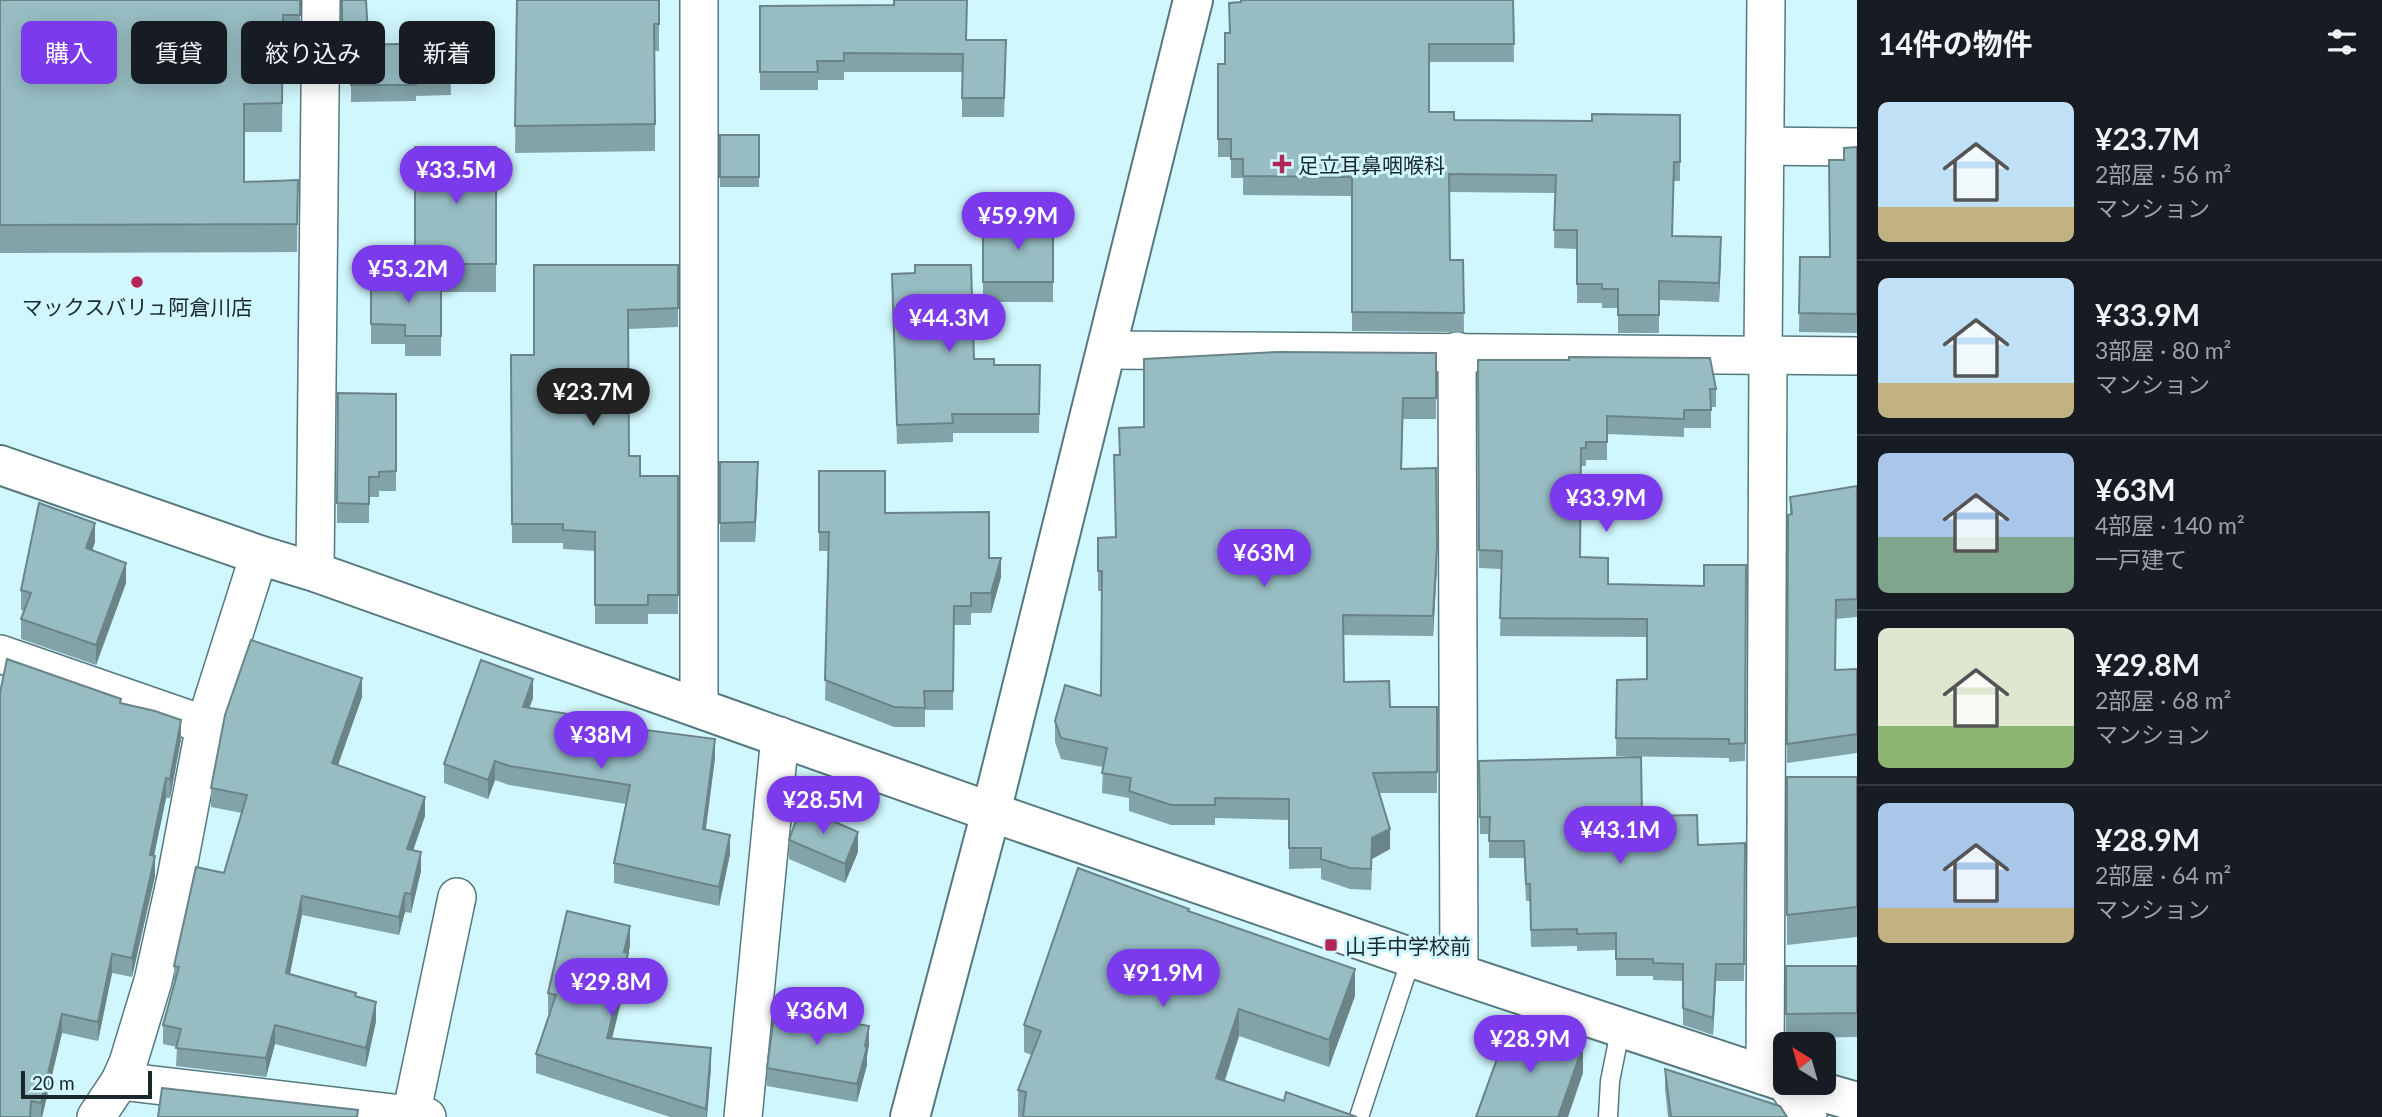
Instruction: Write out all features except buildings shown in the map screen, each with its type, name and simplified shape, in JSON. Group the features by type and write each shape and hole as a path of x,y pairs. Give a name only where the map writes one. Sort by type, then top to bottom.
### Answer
{"street":[{"path":"315,572 320,0"},
{"path":"699,0 699,708"},
{"path":"910,1117 990,812 1193,0"},
{"path":"1766,0 1766,355 1782,1032"},
{"path":"1765,146 1857,147"},
{"path":"1107,350 1857,356"},
{"path":"1457,351 1460,974"},
{"path":"0,464 315,572 990,812 1460,974 1773,1078"},
{"path":"96,1117 120,1081 128,1063 153,981 205,725 259,555"},
{"path":"0,654 205,725"},
{"path":"743,1117 780,736"},
{"path":"120,1081 419,1116 457,897"},
{"path":"1793,1096 1808,1117"},
{"path":"1836,1096 1857,1102"}],"lane":[{"path":"1359,1117 1412,956"},
{"path":"1608,1117 1610,1081 1621,1026"}],"place":[{"name":"足立耳鼻咽喉科","path":"1282,164"},
{"name":"マックスバリュ阿倉川店","path":"137,282"},
{"name":"山手中学校前","path":"1331,945"}]}
